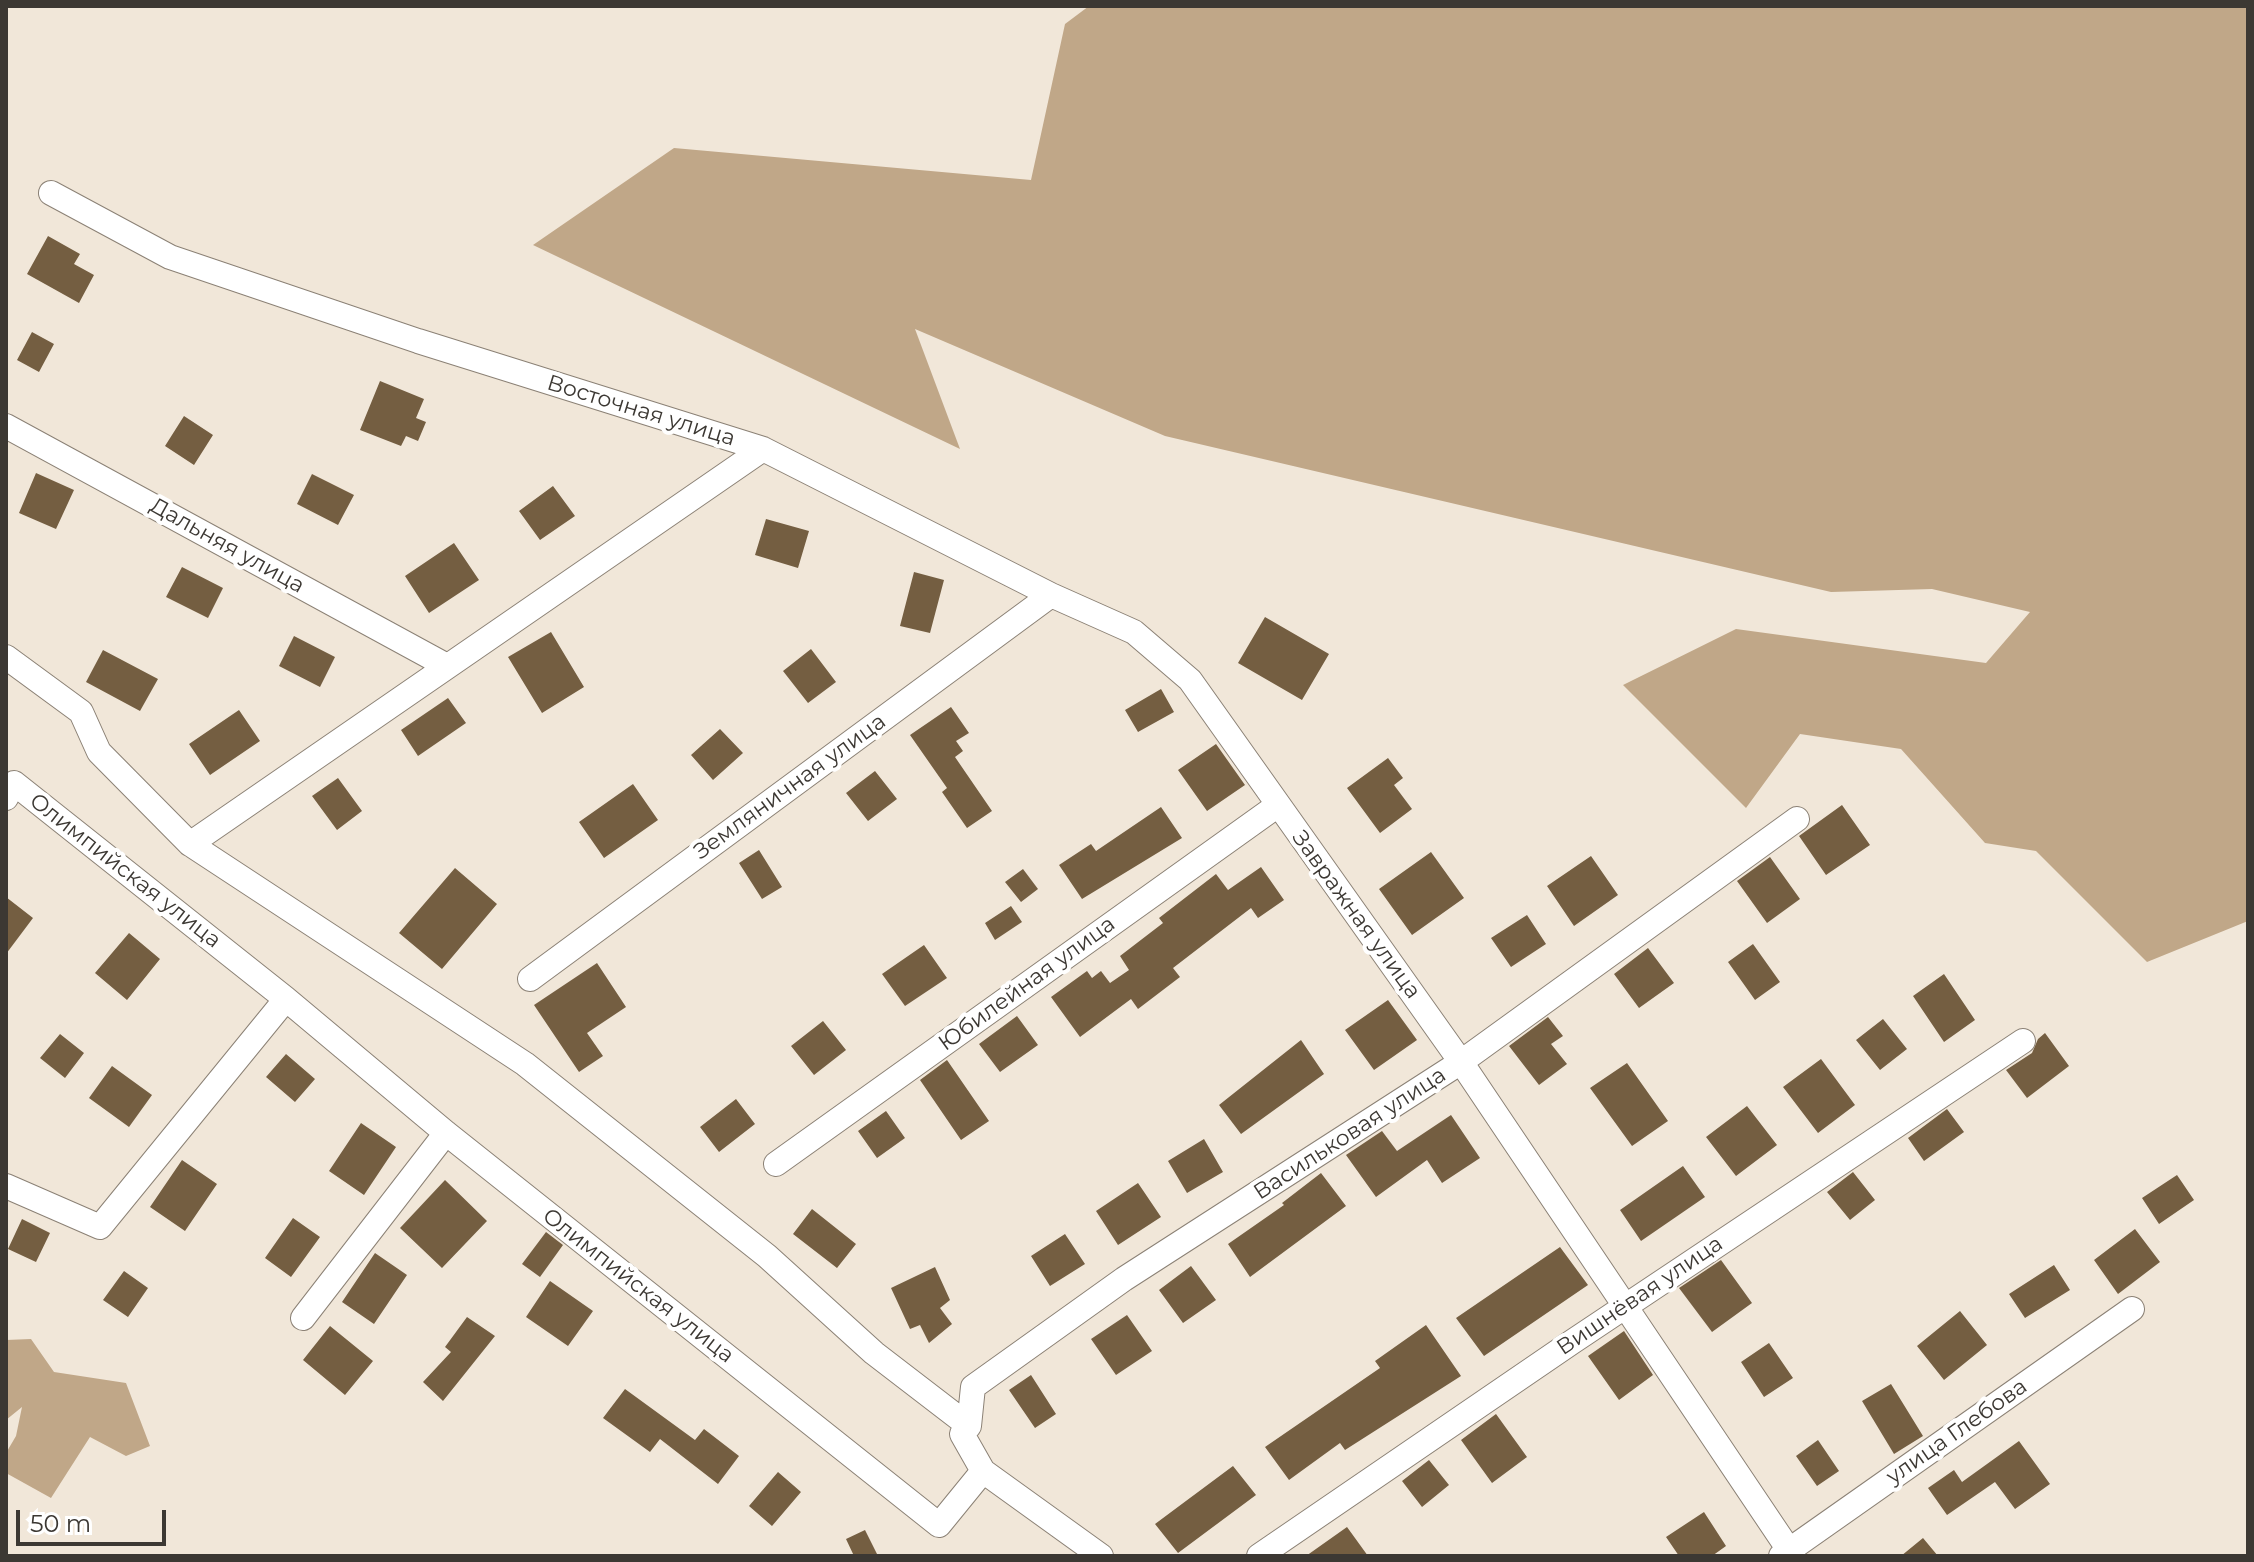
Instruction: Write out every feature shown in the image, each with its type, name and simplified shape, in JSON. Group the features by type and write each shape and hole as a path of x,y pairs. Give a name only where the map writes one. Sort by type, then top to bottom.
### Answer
{"street":[{"name":"Восточная улица","path":"51,193 170,257 418,341 763,449"},
{"name":"Дальняя улица","path":"6,426 447,666"},
{"name":"Восточная улица","path":"190,844 763,449"},
{"name":"Завражная улица","path":"763,449 1051,595 1134,632 1190,680 1461,1062 1788,1554"},
{"name":"Земляничная улица","path":"530,979 1051,595"},
{"path":"6,657 81,712 99,752 190,844 525,1064 767,1256 874,1353 969,1426"},
{"name":"Олимпийская улица","path":"6,798 14,783 286,999 446,1133 939,1525 983,1471"},
{"name":"Юбилейная улица","path":"776,1164 1278,805"},
{"name":"Васильковая улица","path":"983,1471 962,1434 969,1426 973,1387 1124,1279 1461,1062 1797,819"},
{"path":"6,1186 100,1227 286,999"},
{"name":"Вишнёвая улица","path":"1259,1556 1625,1306 2023,1041"},
{"path":"303,1318 446,1133"},
{"name":"улица Глебова","path":"1788,1554 2132,1309"},
{"path":"983,1471 1101,1556"}],"shaded area":[{"path":"1089,6 2248,6 2248,921 2147,962 2036,851 1985,843 1901,749 1800,734 1746,808 1623,685 1736,629 1986,663 2030,612 1932,589 1831,592 1165,436 915,329 960,449 533,245 674,148 1031,180 1065,24"},
{"path":"31,1339 54,1372 126,1383 150,1446 126,1456 90,1437 51,1498 6,1473 6,1453 16,1436 22,1407 6,1420 6,1340"}],"building":[{"path":"48,236 80,254 74,264 94,275 79,303 27,274"},
{"path":"32,332 54,344 39,372 17,360"},
{"path":"380,381 424,399 416,418 426,422 418,441 406,436 401,446 360,430"},
{"path":"184,416 213,435 194,465 165,446"},
{"path":"36,473 74,490 56,529 19,513"},
{"path":"312,474 354,495 338,525 297,504"},
{"path":"553,486 575,516 540,540 519,511"},
{"path":"766,519 809,531 798,568 755,555"},
{"path":"454,543 479,580 429,613 405,576"},
{"path":"182,567 223,588 208,618 166,597"},
{"path":"914,572 944,580 930,633 900,626"},
{"path":"1265,617 1329,654 1302,700 1238,663"},
{"path":"551,632 584,687 542,713 508,657"},
{"path":"294,636 335,657 320,687 279,666"},
{"path":"811,649 836,682 808,703 783,671"},
{"path":"103,650 158,679 140,711 86,682"},
{"path":"1161,689 1174,712 1138,732 1125,710"},
{"path":"448,698 466,723 418,756 401,730"},
{"path":"951,707 969,733 956,741 963,751 955,757 992,811 967,828 942,792 947,788 910,735"},
{"path":"239,710 260,741 210,775 189,744"},
{"path":"720,729 743,753 713,780 691,755"},
{"path":"1216,744 1245,785 1207,811 1178,770"},
{"path":"1388,758 1403,778 1394,785 1412,809 1380,833 1347,788"},
{"path":"875,771 897,799 868,821 846,793"},
{"path":"338,778 362,811 337,830 312,796"},
{"path":"633,784 658,820 604,858 579,822"},
{"path":"1842,805 1870,845 1826,875 1799,836"},
{"path":"1161,807 1182,838 1082,899 1059,865 1091,844 1096,851"},
{"path":"759,850 782,887 762,899 739,863"},
{"path":"1431,852 1464,898 1412,935 1379,889"},
{"path":"1591,856 1618,895 1574,926 1547,886"},
{"path":"1770,857 1800,899 1767,923 1737,881"},
{"path":"1261,867 1284,900 1258,918 1251,908 1173,968 1180,977 1138,1009 1131,999 1080,1037 1051,997 1087,971 1092,978 1101,971 1110,983 1129,970 1120,956 1163,923 1159,918 1216,874 1228,890"},
{"path":"455,868 497,904 442,969 399,933"},
{"path":"1023,869 1038,889 1021,902 1005,882"},
{"path":"6,897 33,918 6,954"},
{"path":"1011,906 1022,922 995,940 985,923"},
{"path":"1527,915 1546,944 1511,967 1491,938"},
{"path":"129,933 160,959 127,1000 95,973"},
{"path":"1753,944 1780,982 1755,1000 1728,962"},
{"path":"924,945 947,978 905,1006 882,974"},
{"path":"1648,948 1674,983 1639,1008 1614,974"},
{"path":"597,963 626,1007 587,1033 603,1056 579,1072 534,1005"},
{"path":"1944,974 1975,1020 1944,1042 1913,996"},
{"path":"1388,1000 1417,1040 1374,1070 1345,1030"},
{"path":"1017,1016 1038,1045 1000,1072 979,1044"},
{"path":"1548,1017 1563,1036 1551,1044 1567,1064 1539,1085 1509,1046"},
{"path":"1883,1019 1907,1049 1880,1070 1856,1040"},
{"path":"823,1021 846,1050 814,1075 791,1046"},
{"path":"2045,1033 2069,1066 2027,1098 2006,1070 2032,1053 2038,1039"},
{"path":"60,1034 84,1053 65,1078 40,1058"},
{"path":"1301,1040 1324,1074 1241,1134 1219,1105"},
{"path":"286,1054 315,1079 295,1102 266,1077"},
{"path":"1821,1059 1855,1105 1818,1133 1783,1087"},
{"path":"947,1060 989,1121 961,1140 920,1080"},
{"path":"1627,1063 1668,1121 1632,1146 1590,1088"},
{"path":"112,1066 152,1095 129,1127 89,1098"},
{"path":"736,1099 755,1124 719,1152 700,1127"},
{"path":"1747,1106 1777,1145 1736,1176 1706,1137"},
{"path":"1947,1109 1964,1132 1924,1161 1908,1138"},
{"path":"886,1111 905,1138 877,1158 858,1131"},
{"path":"1451,1115 1480,1158 1442,1183 1427,1160 1376,1197 1346,1155 1382,1131 1397,1151"},
{"path":"361,1123 396,1147 364,1195 329,1171"},
{"path":"1204,1139 1223,1172 1187,1193 1168,1161"},
{"path":"182,1160 217,1184 185,1231 150,1207"},
{"path":"1683,1166 1705,1197 1641,1241 1620,1210"},
{"path":"1853,1172 1875,1200 1850,1220 1827,1192"},
{"path":"1321,1173 1346,1206 1250,1277 1228,1244 1284,1205 1282,1203"},
{"path":"2177,1175 2194,1200 2159,1224 2142,1198"},
{"path":"445,1180 487,1221 442,1268 400,1228"},
{"path":"1138,1183 1161,1217 1118,1245 1096,1211"},
{"path":"812,1209 856,1244 837,1268 793,1234"},
{"path":"293,1218 320,1237 291,1277 265,1258"},
{"path":"22,1219 50,1233 36,1262 8,1249"},
{"path":"2135,1229 2160,1262 2118,1294 2094,1260"},
{"path":"546,1232 563,1245 540,1277 522,1264"},
{"path":"1065,1234 1085,1264 1050,1286 1031,1256"},
{"path":"1560,1247 1588,1285 1484,1356 1456,1318"},
{"path":"375,1253 407,1275 374,1324 342,1302"},
{"path":"1721,1260 1752,1303 1712,1332 1679,1288"},
{"path":"2054,1265 2070,1290 2025,1318 2009,1294"},
{"path":"1191,1266 1216,1300 1183,1323 1159,1290"},
{"path":"935,1267 950,1300 940,1308 952,1324 929,1343 920,1325 910,1329 891,1288"},
{"path":"124,1271 148,1288 128,1317 103,1300"},
{"path":"550,1281 593,1311 568,1346 526,1317"},
{"path":"1960,1311 1987,1345 1944,1380 1917,1346"},
{"path":"1127,1315 1152,1351 1116,1375 1091,1339"},
{"path":"467,1317 495,1336 443,1401 423,1382 451,1352 445,1347"},
{"path":"1426,1325 1461,1376 1345,1450 1340,1443 1289,1480 1265,1447 1380,1368 1375,1361"},
{"path":"330,1326 373,1361 345,1395 303,1360"},
{"path":"1624,1331 1653,1375 1619,1400 1588,1356"},
{"path":"1769,1343 1793,1378 1764,1397 1741,1362"},
{"path":"1031,1375 1056,1414 1035,1428 1009,1390"},
{"path":"1891,1384 1923,1436 1894,1454 1862,1401"},
{"path":"625,1389 695,1440 704,1429 739,1456 718,1484 660,1439 650,1452 603,1418"},
{"path":"1496,1414 1527,1457 1492,1483 1461,1440"},
{"path":"1818,1440 1839,1471 1817,1486 1796,1456"},
{"path":"2019,1441 2050,1484 2015,1509 1995,1482 1947,1515 1928,1488 1954,1470 1962,1482"},
{"path":"1429,1460 1449,1485 1422,1507 1402,1481"},
{"path":"1233,1466 1256,1495 1178,1553 1155,1524"},
{"path":"778,1472 801,1492 772,1526 749,1506"},
{"path":"1704,1512 1726,1546 1712,1556 1679,1556 1666,1537"},
{"path":"1347,1527 1368,1556 1306,1556"},
{"path":"865,1530 878,1556 854,1556 846,1539"},
{"path":"1923,1538 1938,1556 1901,1556"}]}
